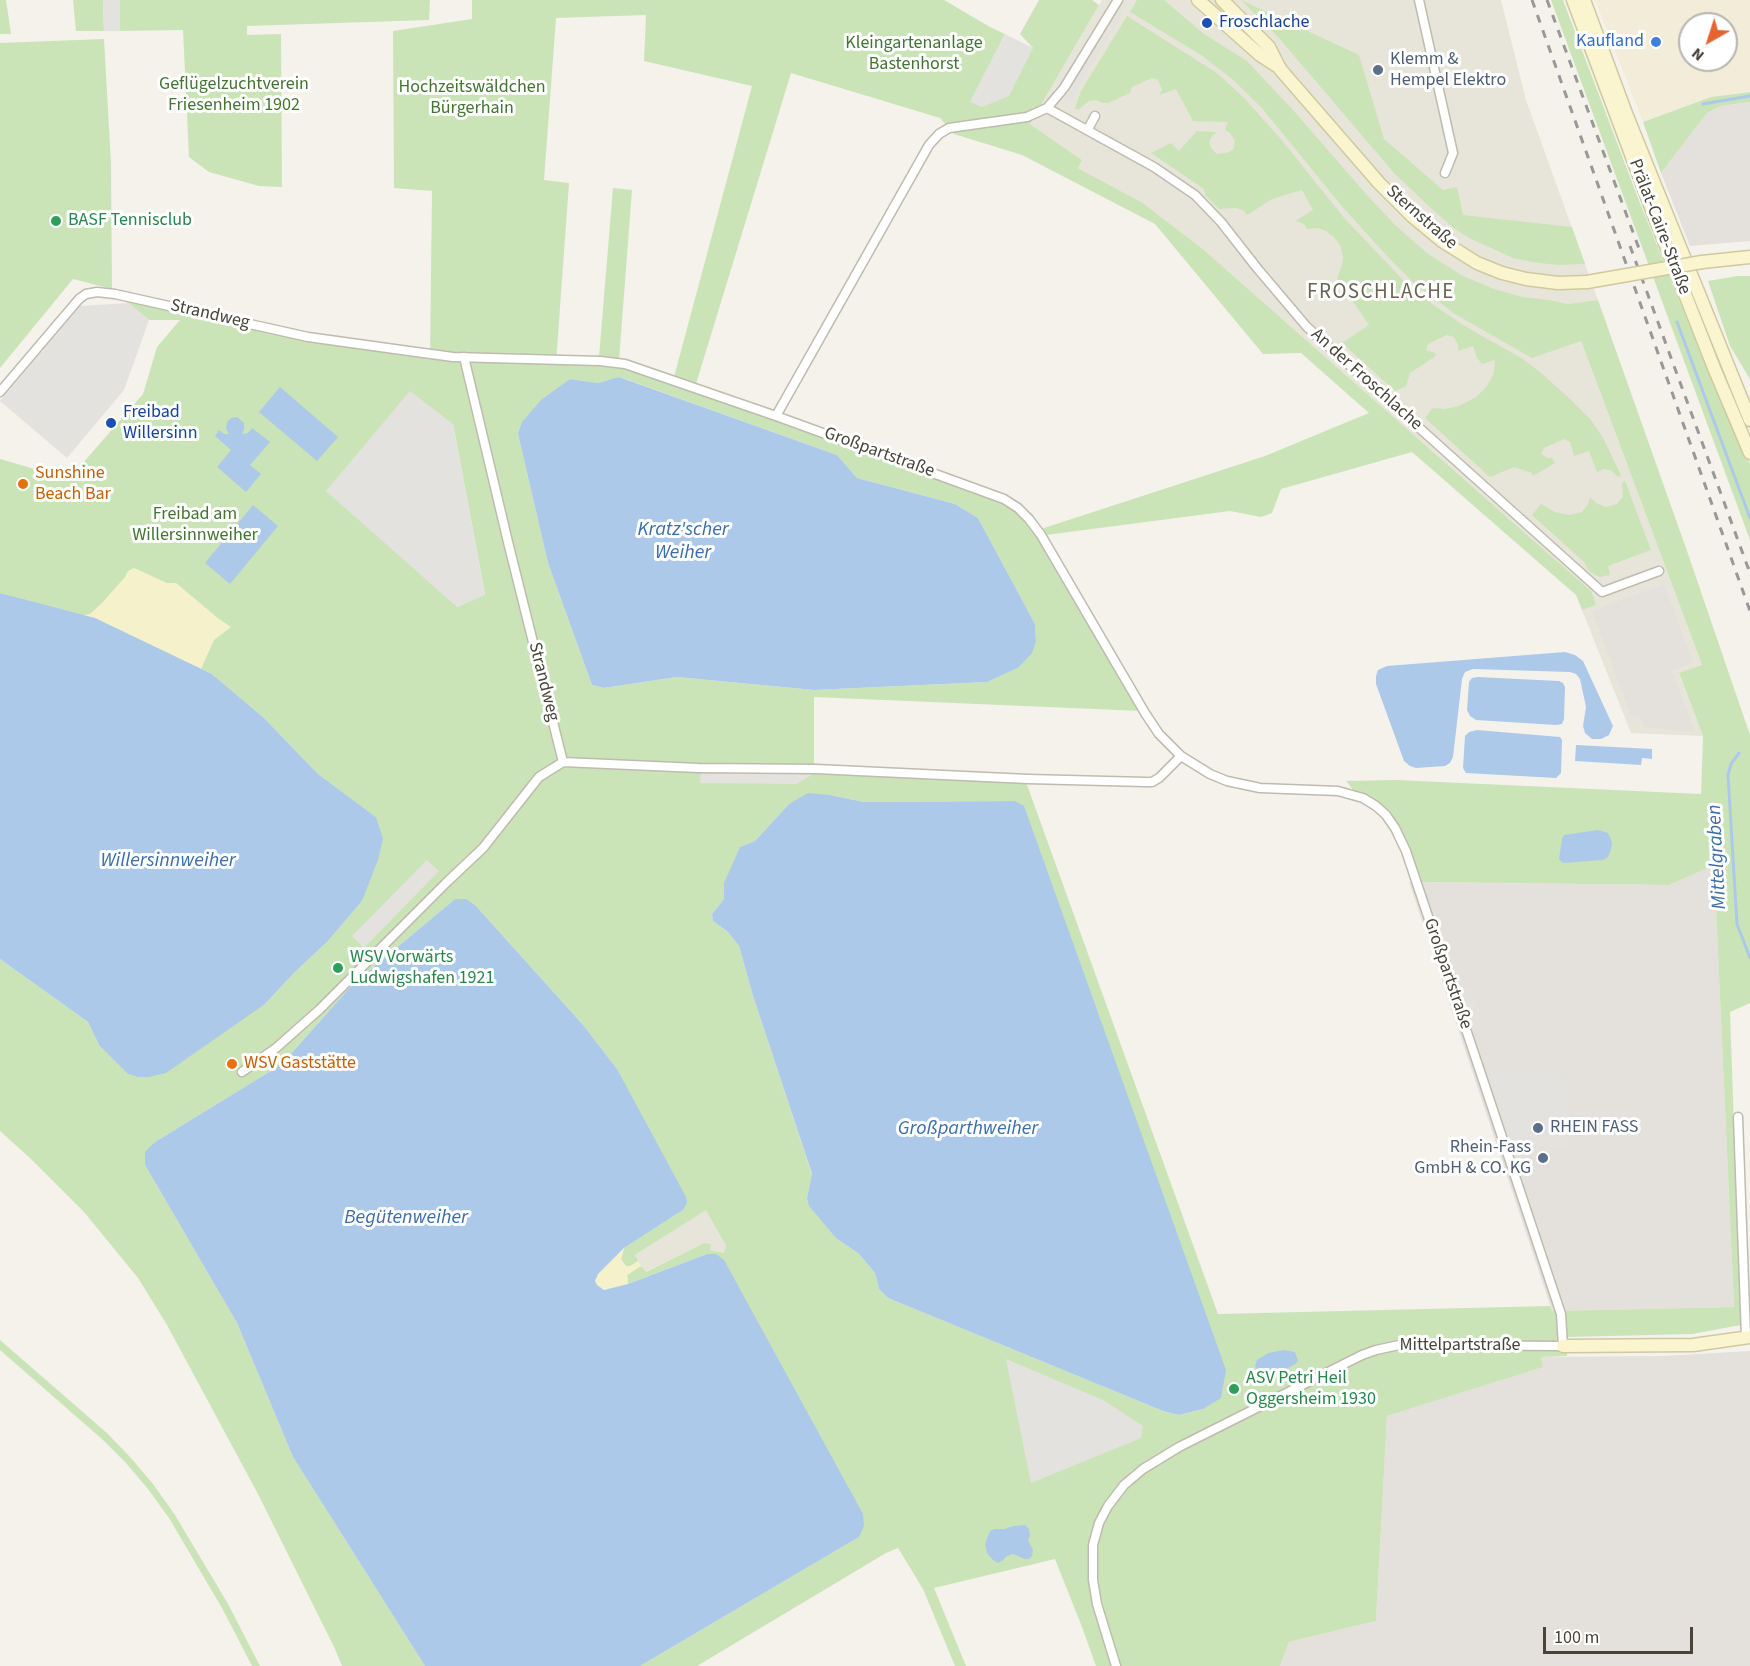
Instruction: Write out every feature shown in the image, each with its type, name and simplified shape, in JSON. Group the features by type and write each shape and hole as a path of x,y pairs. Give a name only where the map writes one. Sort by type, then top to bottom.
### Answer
{"street":[{"path":"776,416 929,145 939,134 949,128 1027,117 1047,108 1064,88 1118,0"},
{"name":"Sternstraße","path":"1198,0 1260,55 1280,69 1379,183 1412,216 1442,241 1485,266 1526,279 1558,283 1587,282 1702,262 1750,257"},
{"name":"Sternstraße","path":"1222,0 1269,47 1280,69"},
{"path":"1419,0 1453,153 1445,173"},
{"name":"Prälat-Caire-Straße","path":"1573,0 1622,118 1714,368 1750,453"},
{"name":"Prälat-Caire-Straße","path":"1584,0 1622,118"},
{"name":"An der Froschlache","path":"1047,108 1154,166 1195,195 1221,222 1307,327 1602,592 1659,571"},
{"path":"1088,129 1095,116"},
{"name":"Prälat-Caire-Straße","path":"1657,208 1727,363 1750,420"},
{"name":"Strandweg","path":"0,392 79,299 86,294 97,292 308,337 464,357 600,361 625,364 776,416"},
{"name":"Strandweg","path":"464,357 563,762"},
{"path":"1727,363 1750,395"},
{"name":"Großpartstraße","path":"776,416 1004,499 1018,508 1041,535 1145,713 1159,734 1181,756 1210,774 1245,786 1338,791 1376,806 1386,815 1406,851 1561,1314 1563,1346"},
{"path":"242,1072 276,1048 320,1009 483,848 539,777 563,762 1145,782 1159,778 1181,756"},
{"path":"1737,1117 1748,1337"},
{"name":"Mittelpartstraße","path":"1116,1666 1097,1604 1093,1580 1094,1545 1099,1523 1116,1494 1131,1477 1163,1456 1366,1353 1399,1345 1693,1345 1748,1337"}],"shaded area":[{"path":"103,0 120,0 120,31 104,31"},
{"path":"1102,0 1501,0 1526,100 1598,300 1567,304 1702,665 1679,674 1703,736 1631,733 1582,610 1596,605 1592,592 1204,250 1143,203 1078,168 1082,160 1030,124"},
{"name":"Kaufland","path":"1595,0 1750,0 1750,91 1711,97 1643,122"},
{"path":"1120,11 1123,13 1085,75 1071,103 1064,100 1086,61 1089,62"},
{"path":"1005,34 1033,48 1009,96 982,107 970,102"},
{"path":"1750,102 1750,241 1690,246 1661,173 1707,113 1721,106"},
{"path":"129,303 149,320 124,390 67,458 0,401 80,306"},
{"path":"410,391 453,424 485,595 457,607 326,491"},
{"path":"1664,584 1693,663 1672,671 1695,732 1644,727 1639,715 1632,718 1592,611"},
{"path":"701,768 814,773 796,784 700,783"},
{"name":"WSV Vorwärts Ludwigshafen 1921","path":"427,860 439,871 364,948 352,936"},
{"path":"1714,864 1734,1307 1552,1311 1409,882 1669,885"},
{"path":"1471,987 1482,1019 1473,1022 1462,990"},
{"name":"RHEIN FASS","path":"1489,1071 1557,1073 1569,1085 1569,1147 1513,1147"},
{"path":"706,1209 726,1246 725,1253 710,1250 704,1243 645,1272 634,1256"},
{"path":"1750,1351 1750,1666 1280,1666 1289,1642 1376,1621 1387,1416 1542,1367 1541,1357 1663,1356"},
{"path":"1006,1359 1103,1400 1143,1426 1141,1438 1031,1483"}],"green space":[{"path":"0,0 6,0 11,34 0,34"},
{"path":"73,0 103,0 104,31 76,31"},
{"name":"Geflügelzuchtverein Friesenheim 1902","path":"120,0 430,0 429,20 247,26 247,35 281,34 282,187 259,186 209,172 189,157 183,30 120,31"},
{"path":"472,0 944,0 1005,34 971,101 1033,48 1020,34 1039,0 1092,0 1099,5 1030,124 1082,160 1078,168 1143,203 1204,250 1592,592 1596,605 1582,610 1576,595 1412,452 1281,489 1272,513 1261,517 1230,511 1046,535 1041,529 1265,456 1369,413 1301,353 1263,354 1155,224 1022,155 954,134 940,118 791,73 696,384 674,377 752,86 644,61 646,15 556,18 544,180 569,183 556,363 619,366 771,418 1002,502 1016,510 1037,536 1141,711 814,697 814,769 796,784 814,773 1026,782 1218,1314 1550,1306 1552,1311 1734,1307 1714,865 1669,885 1420,882 1410,850 1366,796 1354,791 1346,781 1396,780 1701,794 1703,736 1679,673 1702,665 1581,341 1532,358 1455,314 1416,285 1341,205 1261,107 1231,78 1201,55 1130,12 1137,0 1164,0 1204,34 1247,61 1395,225 1427,253 1461,275 1494,289 1523,297 1567,304 1598,300 1750,735 1750,1003 1730,1012 1741,1325 1692,1334 1567,1337 1567,1356 1541,1357 1543,1367 1387,1416 1376,1621 1289,1642 1280,1666 1096,1666 1055,1559 934,1588 966,1666 955,1666 923,1589 898,1548 697,1666 640,1666 859,1537 707,1254 628,1284 627,1275 641,1266 646,1272 704,1243 711,1244 710,1250 724,1253 726,1246 706,1210 635,1255 638,1261 631,1266 626,1266 621,1259 624,1248 683,1210 617,1069 584,1026 476,906 455,899 352,985 282,1064 155,1142 145,1165 237,1323 293,1457 425,1666 342,1666 258,1494 167,1325 138,1278 84,1212 0,1131 0,959 88,1022 99,1045 265,1004 328,941 362,901 376,817 318,774 264,718 212,674 111,625 0,593 0,459 69,479 143,394 157,347 180,320 149,320 123,299 430,357 432,191 394,188 393,31 472,19","holes":["620,377 837,455 857,478 955,504 978,518 1035,624 1036,641 1018,668 987,682 814,690 677,677 604,688 592,685 548,563 518,434 570,379 598,383","453,424 485,594 457,607","830,795 864,802 1015,801 1203,1409 1179,1415 1163,1411 888,1298 879,1289 875,1273 859,1254 836,1238 807,1198 812,1175 753,996 739,946 728,932 713,921 712,914 724,899 740,847 755,841 789,804"]},
{"path":"1241,0 1359,55 1384,139 1443,190 1457,187 1463,215 1572,227 1585,264 1557,265 1513,258 1469,238 1454,228 1394,173 1279,38"},
{"path":"1551,0 1563,0 1638,198 1717,394 1750,464 1750,540"},
{"path":"1127,16 1217,73 1245,99 1280,138 1345,219 1406,283 1463,325 1523,359 1570,399 1590,419 1602,436 1621,475 1618,477 1612,471 1604,469 1597,472 1589,451 1574,456 1570,442 1564,439 1544,448 1541,454 1552,458 1555,463 1533,476 1532,473 1514,467 1490,477 1425,418 1433,408 1445,409 1459,406 1476,397 1487,386 1494,373 1495,360 1482,364 1473,346 1458,351 1454,337 1447,335 1428,344 1426,350 1435,353 1436,356 1410,373 1406,386 1395,391 1342,343 1369,325 1337,278 1343,258 1341,247 1334,237 1318,228 1307,229 1304,224 1295,221 1313,210 1302,190 1272,199 1247,215 1243,210 1236,208 1219,209 1205,195 1204,189 1151,153 1171,143 1179,151 1197,131 1217,132 1209,142 1211,148 1217,154 1226,153 1233,150 1235,141 1225,130 1228,122 1193,121 1176,89 1159,95 1162,90 1158,80 1152,78 1132,87 1130,93 1108,103 1089,101 1078,110 1075,108 1081,91"},
{"name":"BASF Tennisclub","path":"104,39 111,163 112,289 73,279 0,368 0,43"},
{"path":"1750,92 1750,102 1721,106 1707,113 1661,173 1643,122 1711,97"},
{"path":"613,188 632,190 619,360 599,357"},
{"path":"1750,276 1750,379 1730,346 1708,281"},
{"path":"1625,481 1651,550 1608,566 1610,575 1599,577 1589,571 1584,562 1532,515 1541,504 1555,512 1570,515 1582,512 1590,497 1596,503 1606,507 1617,504 1623,497 1622,483"},
{"path":"0,1340 107,1433 153,1484 175,1515 228,1604 260,1666 252,1666 222,1608 169,1518 148,1489 103,1440 0,1350"}],"sand":[{"path":"134,568 167,583 176,583 231,627 214,640 201,669 186,662 46,622 90,614 128,571"},
{"path":"624,1248 621,1259 626,1266 638,1261 641,1266 627,1275 628,1284 609,1289 600,1288 595,1281 596,1276"}],"water":[{"name":"Kratz'scher Weiher","path":"619,377 837,455 857,478 955,504 978,518 1035,624 1036,641 1032,653 1018,668 987,682 814,690 677,677 604,688 592,685 548,563 518,434 522,422 541,400 570,379 598,383"},
{"path":"280,387 338,437 317,461 259,412"},
{"path":"237,417 244,423 242,434 248,433 252,428 270,442 250,465 261,474 246,492 217,467 231,450 215,436 219,430 224,434 229,434 226,429 227,422"},
{"path":"253,505 278,526 230,584 205,563"},
{"name":"Willersinnweiher","path":"0,593 95,618 212,674 264,718 318,774 376,817 383,839 378,860 362,901 328,941 265,1004 166,1073 149,1077 128,1074 99,1045 88,1022 0,959"},
{"path":"1565,652 1583,661 1613,726 1609,735 1601,739 1592,739 1585,733 1583,726 1586,707 1580,679 1576,674 1473,669 1465,672 1462,679 1453,757 1450,763 1445,766 1416,768 1404,761 1376,684 1378,670 1387,666"},
{"path":"1472,678 1563,683 1565,687 1562,724 1476,720 1467,710 1469,682"},
{"path":"1477,730 1560,737 1562,740 1561,773 1556,778 1466,773 1463,768 1465,736"},
{"path":"1576,745 1652,749 1652,759 1642,758 1641,765 1575,761"},
{"name":"Großparthweiher","path":"808,793 864,802 1015,801 1024,806 1226,1370 1221,1398 1203,1409 1179,1415 1163,1411 888,1298 879,1289 875,1273 859,1254 836,1238 809,1206 807,1198 812,1174 753,996 739,946 728,932 713,921 712,914 724,899 724,883 740,847 755,841 789,804"},
{"path":"1598,830 1608,833 1612,842 1608,857 1603,860 1563,863 1559,859 1564,835"},
{"name":"Begütenweiher","path":"455,899 466,899 476,906 584,1026 617,1069 686,1197 687,1203 683,1210 624,1248 598,1274 595,1281 597,1285 604,1290 628,1284 707,1254 716,1254 724,1260 863,1514 864,1526 859,1537 640,1666 425,1666 293,1457 237,1323 145,1165 145,1152 155,1142 282,1064 352,985"},
{"path":"1284,1350 1295,1352 1298,1361 1275,1376 1263,1377 1259,1374 1255,1366 1257,1360 1268,1353"},
{"path":"1025,1525 1029,1529 1028,1540 1033,1550 1032,1556 1025,1559 1013,1554 998,1563 993,1560 987,1553 985,1544 990,1531"}],"waterway":[{"name":"Mittelgraben","path":"1703,104 1750,96"},
{"name":"Mittelgraben","path":"1677,322 1750,518"},
{"name":"Mittelgraben","path":"1739,753 1731,764 1728,775 1737,924 1750,958"}],"railway":[{"path":"1532,0 1750,611"},
{"path":"1547,0 1641,254"},
{"path":"1630,246 1750,573"}],"place":[{"name":"Froschlache","path":"1207,23"},
{"name":"Kaufland","path":"1656,42"},
{"name":"Klemm & Hempel Elektro","path":"1378,70"},
{"name":"BASF Tennisclub","path":"56,221"},
{"name":"Freibad Willersinn","path":"111,423"},
{"name":"Sunshine Beach Bar","path":"23,484"},
{"name":"WSV Vorwärts Ludwigshafen 1921","path":"338,968"},
{"name":"WSV Gaststätte","path":"232,1064"},
{"name":"RHEIN FASS","path":"1538,1128"},
{"name":"Rhein-Fass GmbH & CO. KG","path":"1543,1158"},
{"name":"ASV Petri Heil Oggersheim 1930","path":"1234,1389"}],"district":[{"name":"FROSCHLACHE","path":"1381,293"}],"park label":[{"name":"Kleingartenanlage Bastenhorst","path":"914,54"},
{"name":"Hochzeitswäldchen Bürgerhain","path":"472,98"},
{"name":"Freibad am Willersinnweiher","path":"195,525"}]}
